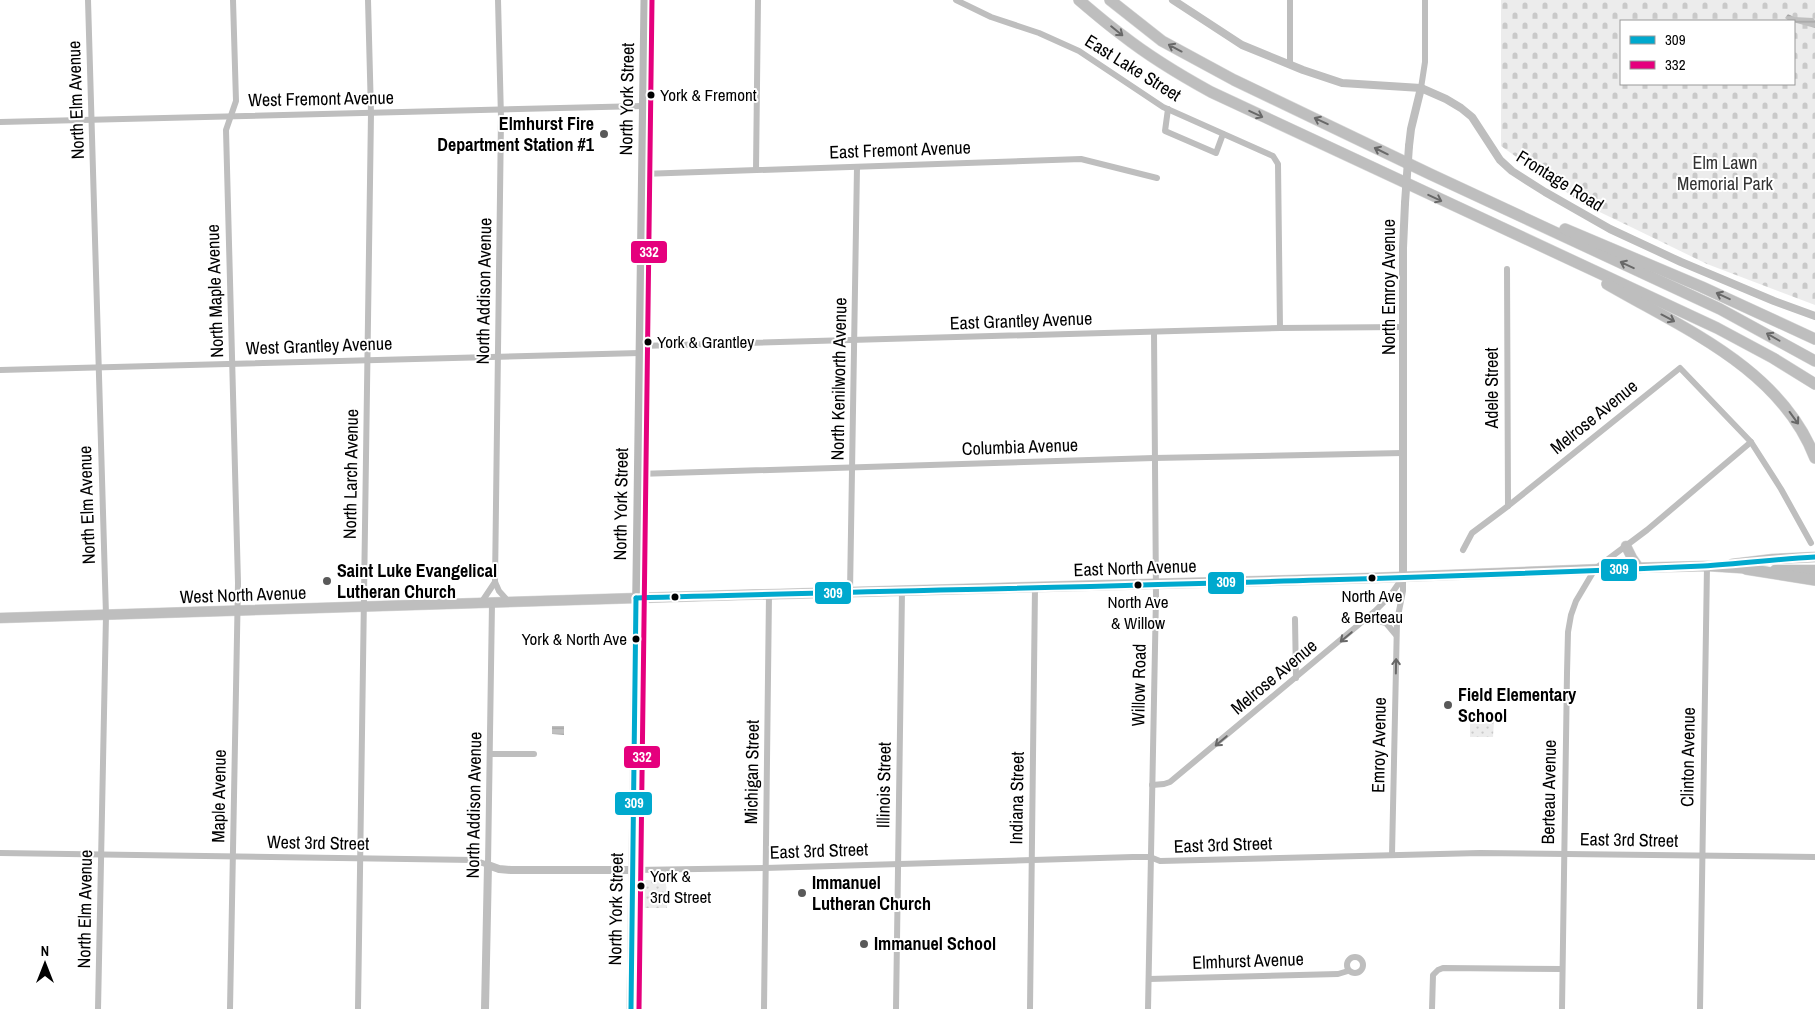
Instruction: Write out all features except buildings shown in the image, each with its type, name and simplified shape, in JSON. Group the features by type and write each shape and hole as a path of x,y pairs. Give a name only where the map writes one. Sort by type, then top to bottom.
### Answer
{"highway":[{"path":"1079,0 1144,52 1211,92 1717,328 1773,358 1815,384"},
{"path":"1110,0 1162,41 1234,80 1720,309 1815,361"},
{"path":"1430,174 1628,254 1815,339"},
{"path":"1549,251 1691,331 1735,360 1772,392 1785,407 1799,426 1815,458"},
{"path":"1746,569 1815,580"}],"main road":[{"name":"North York Street","path":"631,1009 645,0"},
{"path":"1626,546 1639,568"},
{"path":"1707,566 1815,557"},
{"name":"East North Avenue","path":"636,598 1403,577 1707,566 1746,569 1815,570"},
{"name":"West North Avenue","path":"0,618 636,598"}],"street":[{"name":"North Elm Avenue","path":"88,0 90,120 106,616 98,1009"},
{"name":"North Maple Avenue","path":"233,0 236,102 226,130 238,583"},
{"name":"North Larch Avenue","path":"358,1009 368,360 370,113 368,0"},
{"name":"North Addison Avenue","path":"495,582 501,109 498,0"},
{"path":"756,170 758,0"},
{"name":"East Lake Street","path":"956,0 991,17 1039,33 1079,51 1168,109 1273,156 1278,164 1280,328"},
{"name":"Frontage Road","path":"1173,0 1184,4 1242,45 1290,65 1342,83 1421,88 1461,108 1472,117 1500,160 1523,179 1561,201 1610,229 1681,262 1815,316"},
{"path":"1290,0 1290,65"},
{"name":"North Emroy Avenue","path":"1403,577 1402,256 1411,129 1425,62 1425,0"},
{"name":"West Fremont Avenue","path":"0,122 643,106"},
{"path":"1168,109 1165,131 1216,153 1223,134"},
{"name":"East Fremont Avenue","path":"642,174 1081,159 1157,178"},
{"name":"North Kenilworth Avenue","path":"850,592 857,167"},
{"name":"Adele Street","path":"1507,269 1508,506"},
{"name":"East Grantley Avenue","path":"640,349 1280,328 1403,327"},
{"name":"Willow Road","path":"1148,1009 1155,584 1154,332"},
{"name":"West Grantley Avenue","path":"0,370 499,356 640,349"},
{"name":"Melrose Avenue","path":"1463,550 1472,533 1680,368 1751,442"},
{"path":"1751,442 1812,543"},
{"name":"Berteau Avenue","path":"1562,1009 1568,632 1571,615 1576,601 1595,570 1751,442"},
{"name":"Columbia Avenue","path":"638,474 1154,458 1403,453"},
{"name":"Clinton Avenue","path":"1700,1009 1707,566"},
{"name":"Melrose Avenue","path":"1152,785 1170,782 1296,678 1363,622 1389,597 1403,577"},
{"name":"Emroy Avenue","path":"1392,855 1396,635 1403,590 1403,577"},
{"path":"481,603 495,582 509,602"},
{"name":"Maple Avenue","path":"230,1009 238,583"},
{"name":"Indiana Street","path":"1030,1009 1035,587"},
{"name":"Illinois Street","path":"896,1009 902,591"},
{"name":"Michigan Street","path":"764,1009 769,594"},
{"name":"North Addison Avenue","path":"485,1009 492,602"},
{"path":"1363,622 1370,619 1386,623 1396,635"},
{"path":"1295,620 1296,678"},
{"path":"490,754 534,754"},
{"name":"West 3rd Street","path":"0,853 474,860 500,869 511,870 634,870"},
{"name":"East 3rd Street","path":"634,870 1150,857 1160,862 1480,853 1815,857"},
{"path":"1432,1009 1433,975 1443,968 1562,969"},
{"name":"Elmhurst Avenue","path":"1149,979 1338,974 1348,971"}],"green space":[{"name":"Elm Lawn Memorial Park","path":"1501,0 1815,0 1815,305 1707,264 1583,204 1501,146"},
{"path":"1470,720 1494,721 1493,737 1470,737"},
{"path":"646,880 666,881 667,908 642,908 642,884"}],"shaded area":[{"path":"1788,14 1794,17 1813,18 1815,20 1815,28 1795,23 1795,20 1785,18"},
{"path":"552,726 564,726 564,735 552,734"}],"transit line":[{"name":"332","path":"639,1009 652,0"},
{"name":"309","path":"636,598 1570,572 1703,566 1815,557"},
{"name":"309","path":"631,1009 636,598"}],"place":[{"name":"York & Fremont","path":"651,95"},
{"name":"Elmhurst Fire Department Station #1","path":"604,134"},
{"name":"York & Grantley","path":"648,342"},
{"name":"North Ave & Berteau","path":"1372,578"},
{"name":"Saint Luke Evangelical Lutheran Church","path":"327,581"},
{"name":"North Ave & Willow","path":"1138,585"},
{"name":"York & North Ave","path":"636,639"},
{"name":"Field Elementary School","path":"1448,705"},
{"name":"York & 3rd Street","path":"641,886"},
{"name":"Immanuel Lutheran Church","path":"802,893"},
{"name":"Immanuel School","path":"864,944"}]}
